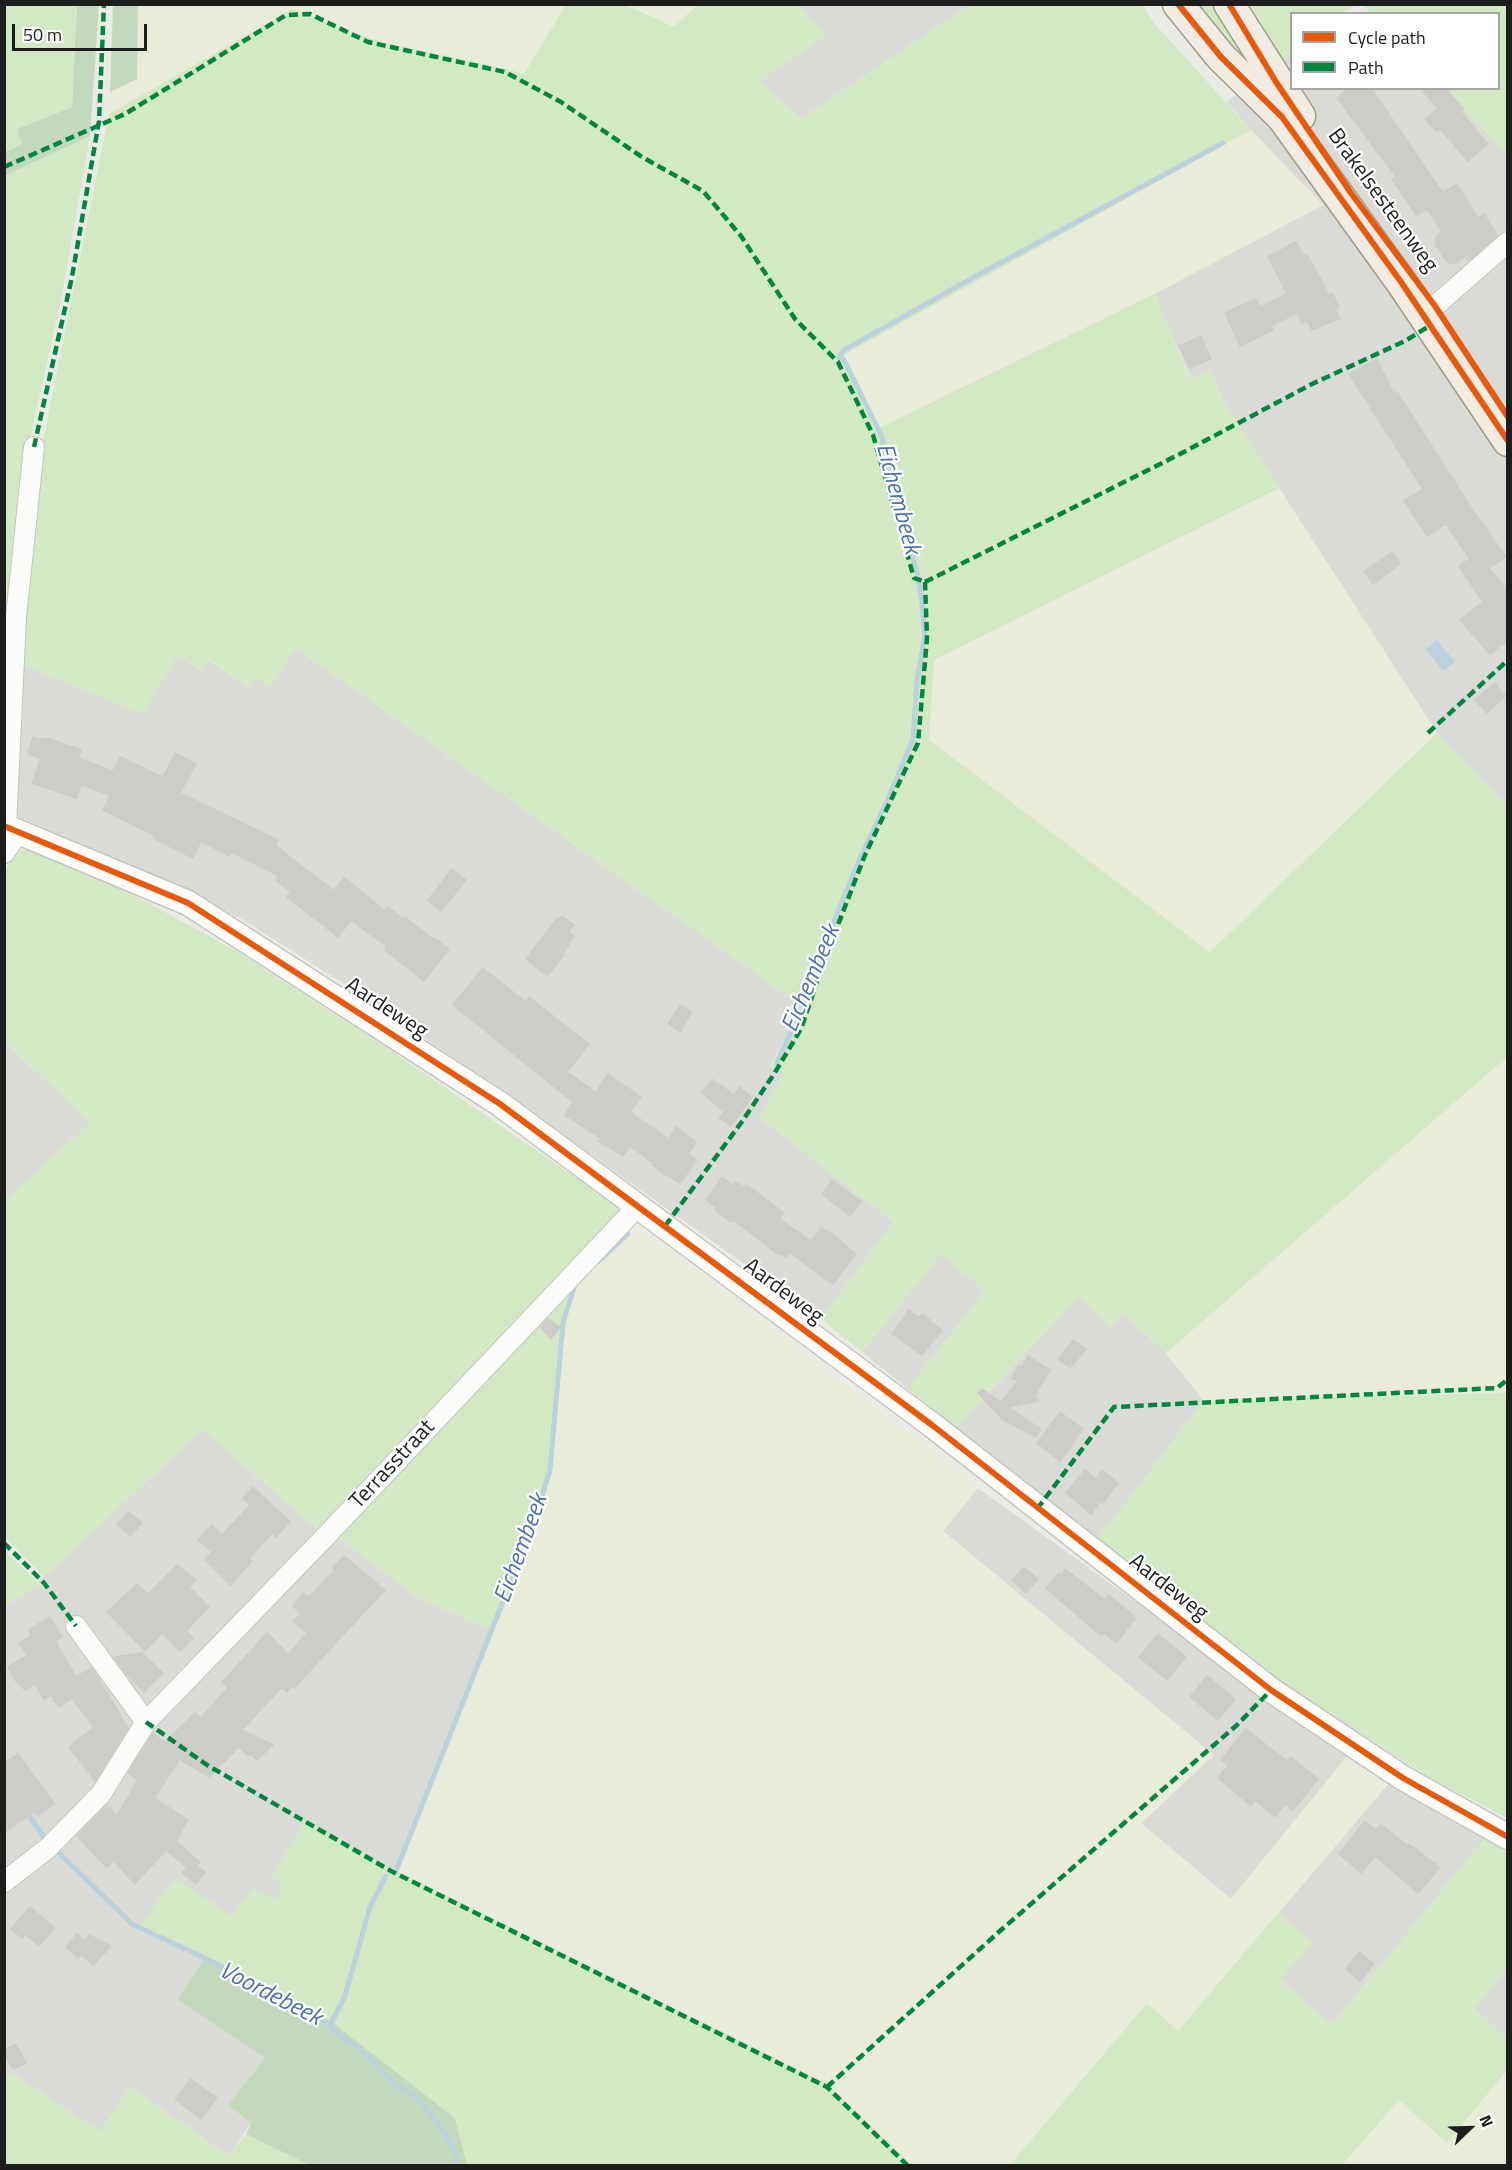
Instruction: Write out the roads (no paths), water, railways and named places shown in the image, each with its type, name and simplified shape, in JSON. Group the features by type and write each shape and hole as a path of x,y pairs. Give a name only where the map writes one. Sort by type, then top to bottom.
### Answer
{"main road":[{"name":"Brakelsesteenweg","path":"1178,4 1221,57 1282,117 1401,282 1508,441"},
{"name":"Brakelsesteenweg","path":"1229,4 1276,82 1339,174 1435,306 1508,417"}],"street":[{"path":"1435,306 1508,242"},
{"path":"4,853 10,828 16,616 34,447"},
{"name":"Aardeweg","path":"10,828 188,903 500,1104 933,1425 1271,1690 1403,1778 1508,1836"},
{"name":"Terrasstraat","path":"4,1882 48,1848 101,1794 146,1722 325,1537 638,1206"},
{"path":"76,1626 146,1722"}],"water":[{"path":"1437,640 1455,662 1443,671 1426,649"}],"waterway":[{"name":"Eichembeek","path":"777,1063 805,1001 826,940 861,856 913,739 917,680 925,636 918,576 882,446 883,439 844,360 839,357 844,350 978,275 1223,143"},
{"name":"Eichembeek","path":"599,1261 628,1234"},
{"name":"Eichembeek","path":"396,1871 533,1526 550,1470 563,1322 576,1282"},
{"name":"Voordebeek","path":"26,1811 46,1840"},
{"name":"Voordebeek","path":"57,1851 132,1924 211,1961 330,2025 339,2035 359,2048 394,2084 416,2097 442,2129 454,2150 458,2166"},
{"name":"Eichembeek","path":"330,2025 345,1996 370,1907 386,1876"}]}
